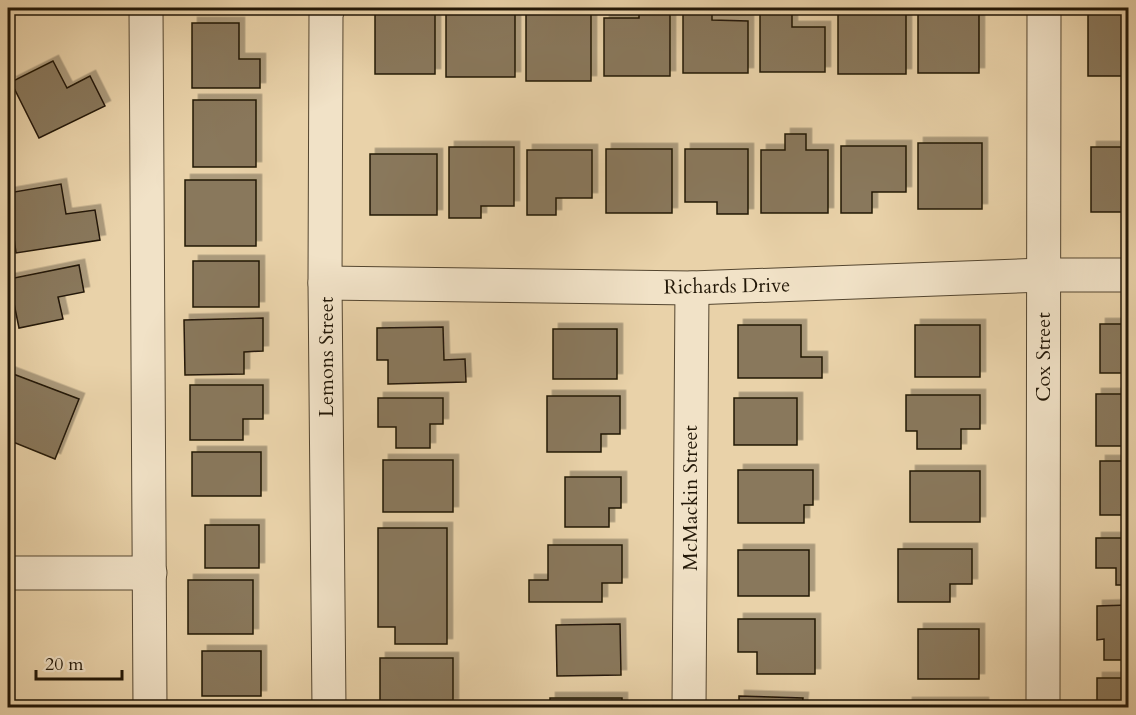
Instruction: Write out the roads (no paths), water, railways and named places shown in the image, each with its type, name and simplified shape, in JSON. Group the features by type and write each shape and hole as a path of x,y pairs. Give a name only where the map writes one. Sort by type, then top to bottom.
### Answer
{"street":[{"path":"146,8 150,708"},
{"name":"Lemons Street","path":"328,8 326,15 325,283 329,708"},
{"name":"Cox Street","path":"1043,708 1044,8"},
{"name":"Richards Drive","path":"325,283 692,288 1043,275 1128,275"},
{"name":"McMackin Street","path":"689,708 692,288"},
{"path":"8,573 150,573"}]}
